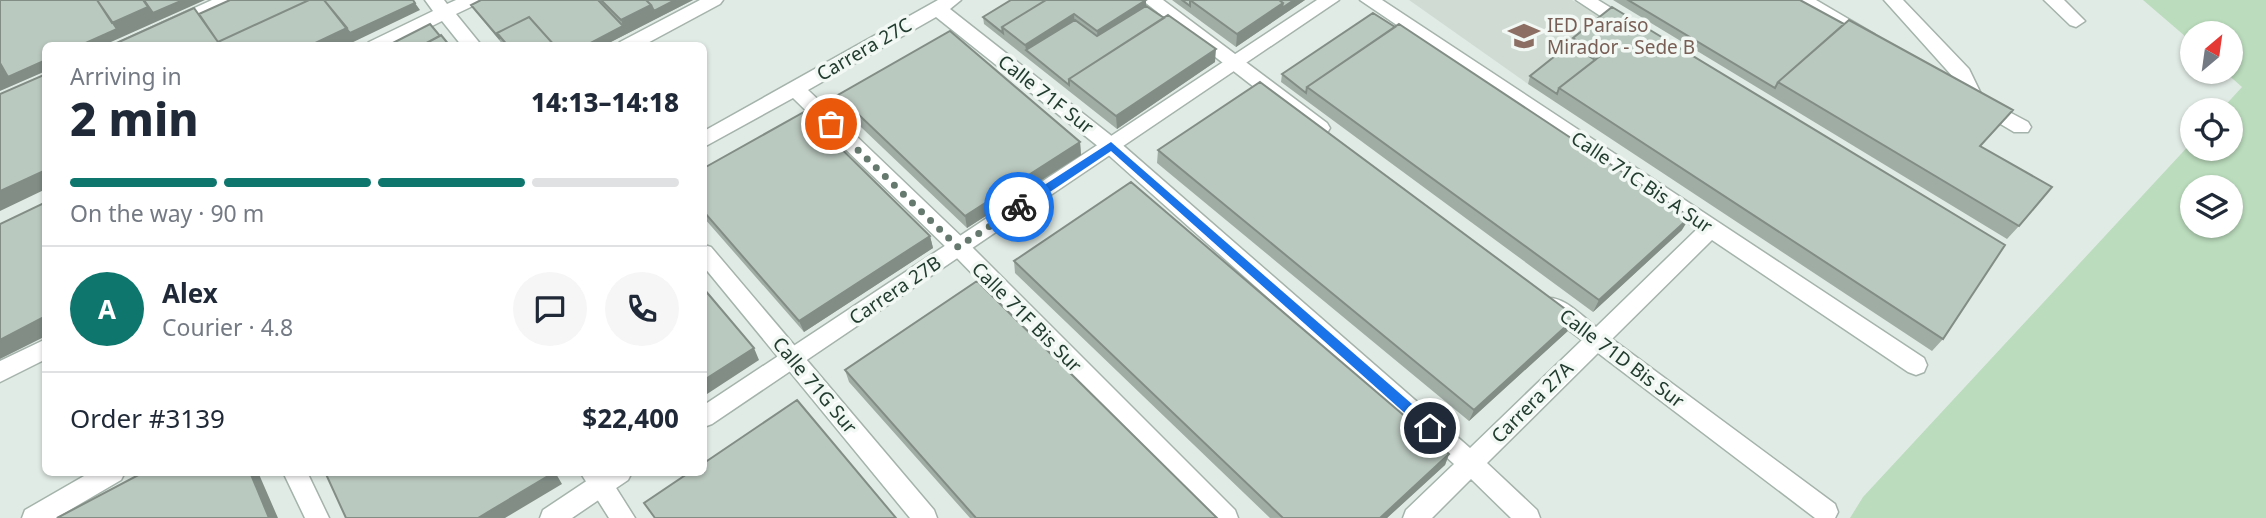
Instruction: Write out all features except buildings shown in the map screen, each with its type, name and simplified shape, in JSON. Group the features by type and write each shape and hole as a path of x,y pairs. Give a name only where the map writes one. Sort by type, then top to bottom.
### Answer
{"street":[{"path":"135,42 228,0"},
{"path":"381,42 439,6 471,0"},
{"path":"634,42 714,0"},
{"path":"1151,0 1334,138"},
{"name":"Carrera 27B","path":"707,415 1330,0"},
{"name":"Calle 71C Bis A Sur","path":"1369,0 1916,365"},
{"path":"1585,0 1644,35"},
{"path":"1803,0 1883,46"},
{"path":"1893,0 1950,59 1962,74 1974,99"},
{"path":"2053,0 2076,21"},
{"name":"Carrera 27C","path":"707,138 944,4"},
{"name":"Calle 71F Sur","path":"944,4 1111,146 1470,463 1528,518"},
{"path":"439,6 470,42"},
{"path":"1940,79 2021,127"},
{"name":"Calle 71F Bis Sur","path":"795,89 958,247 1226,518"},
{"name":"Carrera 27A","path":"1415,518 1711,228"},
{"name":"Calle 71G Sur","path":"707,257 925,518"},
{"name":"Calle 71D Bis Sur","path":"1530,289 1826,512"},
{"path":"0,372 42,350"},
{"path":"34,518 106,476"},
{"path":"297,476 317,518"},
{"path":"552,518 604,477 623,518"}],"shaded area":[{"name":"IED Paraíso Mirador - Sede B","path":"1409,0 1572,0 1607,20 1528,84"}],"green space":[{"path":"2143,0 2266,0 2266,518 1850,518 1863,497 2180,155 2180,161 2243,161 2243,98 2232,98 2242,87 2239,84 2244,84 2244,21 2180,21 2180,32"}],"way so far":[{"path":"831,124 958,247 1019,207"}],"place":[{"name":"IED Paraíso Mirador - Sede B","path":"1524,36"}],"route":[{"path":"1019,207 1111,146 1430,428"}]}
